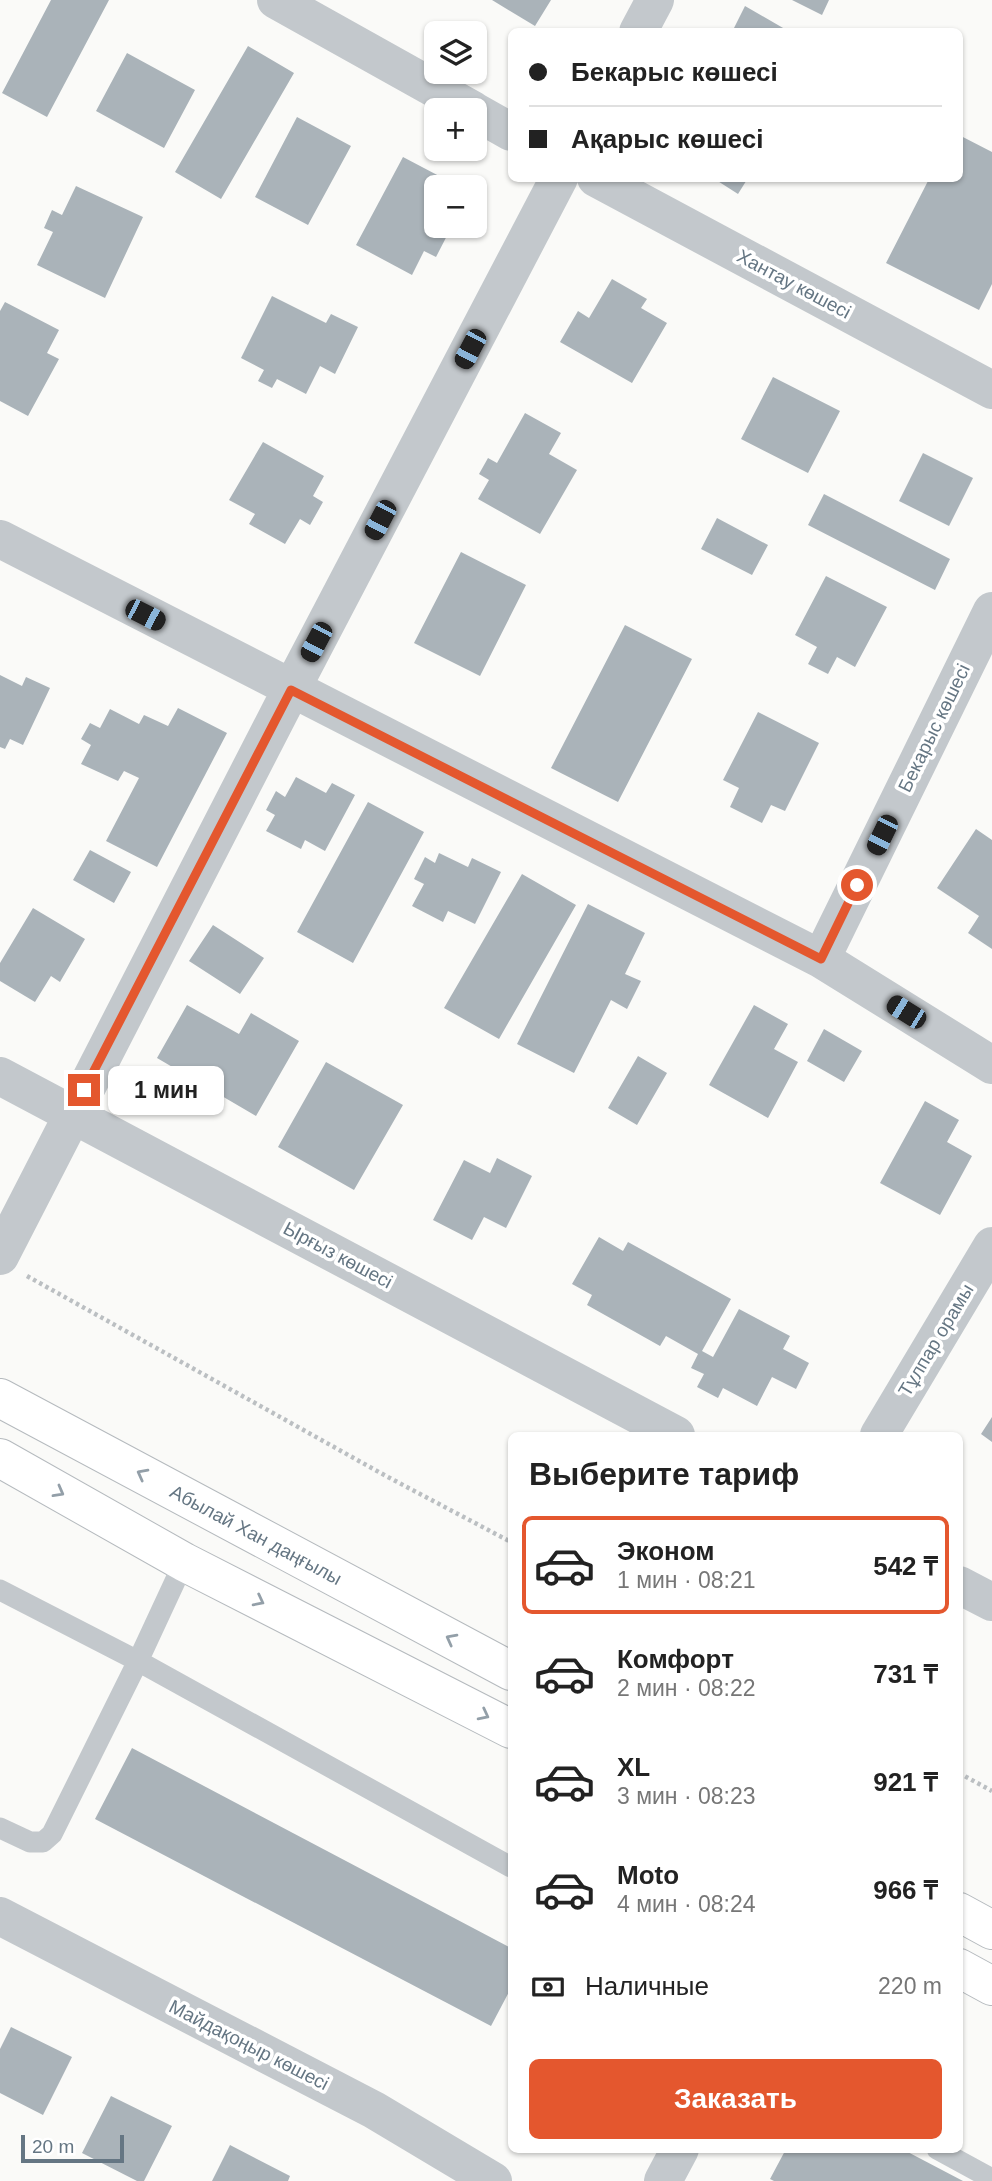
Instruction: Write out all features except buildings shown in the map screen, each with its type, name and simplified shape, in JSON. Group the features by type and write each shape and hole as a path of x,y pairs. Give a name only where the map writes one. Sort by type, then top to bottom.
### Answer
{"main road":[{"name":"Абылай Хан даңғылы","path":"0,1398 508,1669"},
{"path":"0,1458 184,1562 508,1727"},
{"path":"963,1914 992,1930"},
{"path":"963,1970 992,1986"}],"street":[{"path":"276,0 450,98"},
{"path":"640,28 654,0"},
{"path":"487,119 508,130"},
{"path":"12,1265 72,1114 557,182"},
{"name":"Хантау көшесі","path":"603,182 992,390"},
{"path":"0,539 821,959 992,1065"},
{"name":"Бекарыс көшесі","path":"821,959 992,611"},
{"name":"Ырғыз көшесі","path":"0,1076 670,1432"},
{"name":"Тұлпар орамы","path":"881,1432 992,1246"},
{"path":"963,1587 992,1602"},
{"name":"Майдақоңыр көшесі","path":"0,1916 374,2110 493,2181"},
{"path":"663,2181 678,2153"}],"lane":[{"path":"0,1828 30,1842 43,1842 51,1834 138,1661 184,1562"},
{"path":"0,1590 138,1661 508,1865"},
{"path":"944,2153 992,2179"}],"path":[{"path":"12,1265 386,1476 508,1540"},
{"path":"963,1775 992,1790"}],"route":[{"path":"84,1090 291,690 821,959 857,885"}]}
